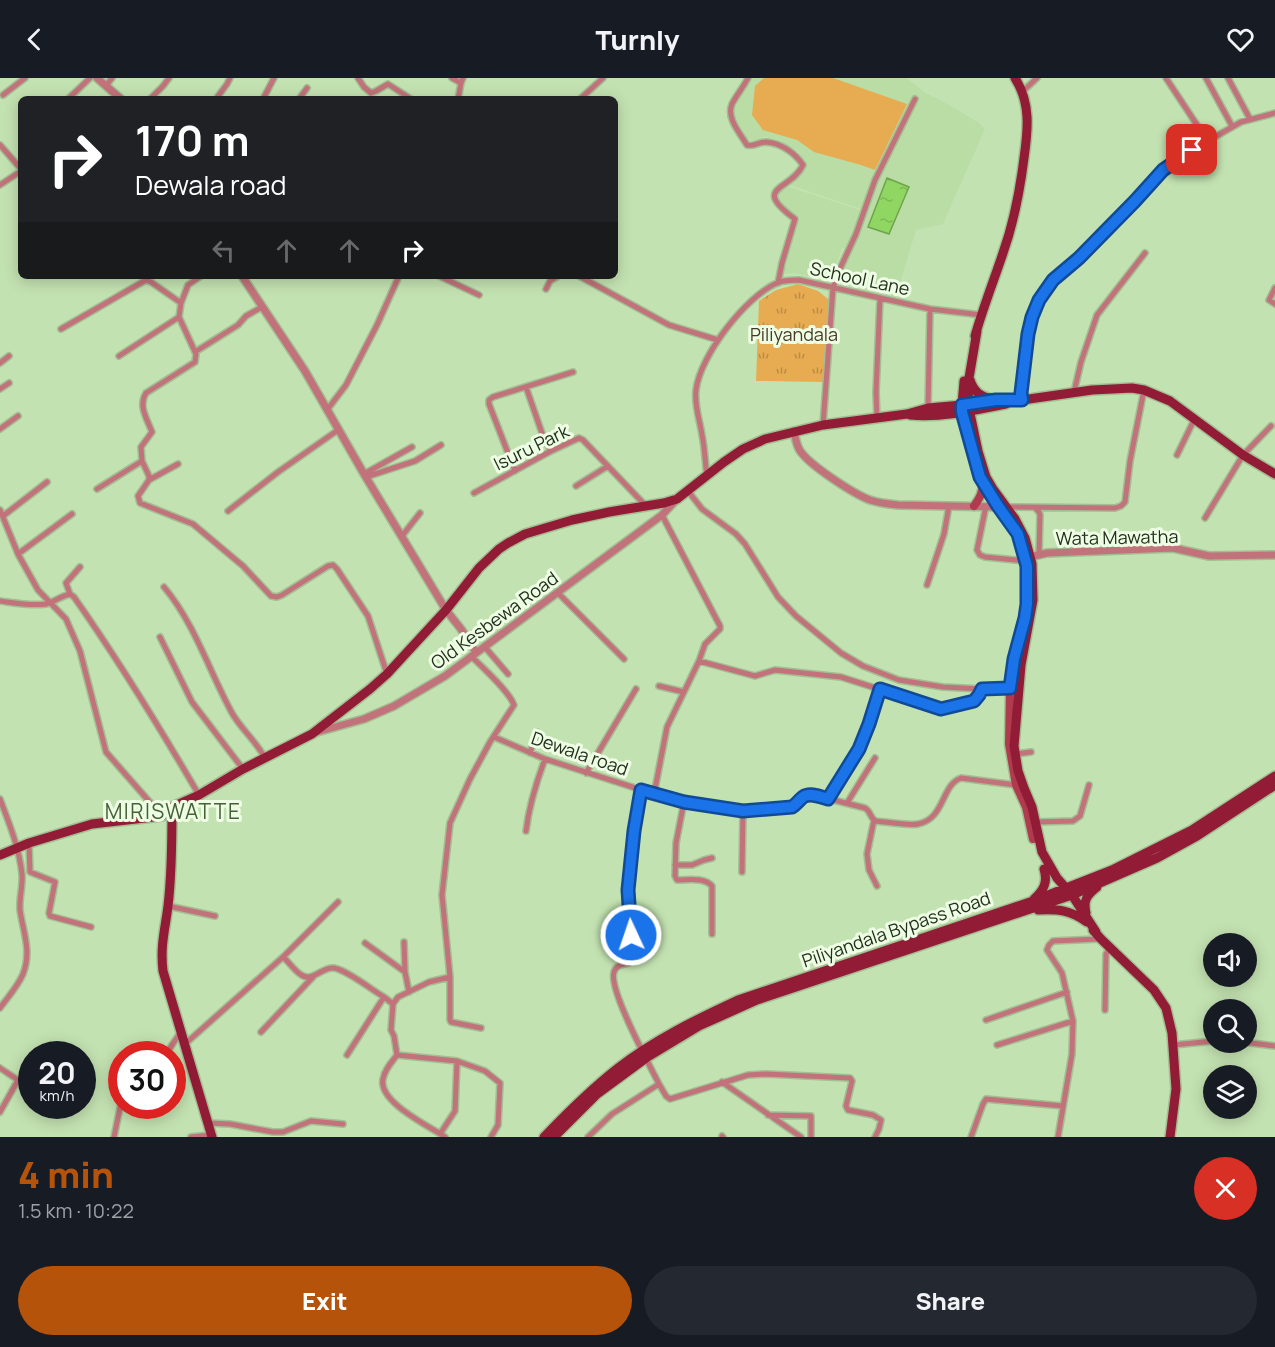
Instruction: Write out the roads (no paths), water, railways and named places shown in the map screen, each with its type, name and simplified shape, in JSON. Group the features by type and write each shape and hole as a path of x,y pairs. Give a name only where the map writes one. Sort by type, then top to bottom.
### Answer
{"main road":[{"path":"1015,78 1025,100 1028,119 1021,182 1004,252 990,288 965,369 965,408 980,477 1025,538 1032,558 1033,600 1014,689 1009,744 1033,839 1045,865 1098,936 1154,990 1162,1001 1172,1033 1173,1045 1176,1098 1170,1137"},
{"path":"976,331 965,408 986,477 1002,507"},
{"path":"969,378 977,393 996,400 1019,400 1092,390 1132,388 1144,390 1170,402 1195,418 1243,455 1275,474"},
{"path":"907,414 927,416 996,400"},
{"path":"0,855 29,843 92,824 162,816 165,810 199,795 243,769 312,734 387,674 446,610 479,568 499,549 525,534 572,520 677,499 743,449 765,439 794,431 907,414 928,408 965,408 1008,404 1019,400"},
{"path":"974,506 982,494 983,482"},
{"path":"1014,689 1014,746 1019,784 1032,807 1046,875 1045,885 1033,901"},
{"name":"Piliyandala Bypass Road","path":"544,1137 571,1109 618,1068 699,1026 757,1000 1022,912 1066,893 1090,878 1120,866 1192,830 1275,776"},
{"name":"Piliyandala Bypass Road","path":"554,1137 597,1094 644,1055 693,1021 738,1000 1033,901 1107,880 1197,836 1275,785"},
{"path":"172,807 172,848 162,962 184,1041"},
{"path":"1045,865 1067,879 1090,878"},
{"path":"1087,920 1085,900 1094,889 1107,880"},
{"path":"1022,912 1054,909 1087,920"},
{"path":"186,1047 212,1136"}],"street":[{"path":"3,95 25,78"},
{"path":"71,96 90,78"},
{"path":"97,78 118,96"},
{"path":"106,86 112,78"},
{"path":"153,96 169,78"},
{"path":"218,96 230,78"},
{"path":"265,96 274,78"},
{"path":"358,78 371,93 388,84 406,96"},
{"path":"452,78 462,80 459,96"},
{"path":"583,96 603,78"},
{"path":"706,476 703,438 696,398 699,374 718,340 736,316 756,296 778,283 795,219 776,202 774,196 776,190 800,171 803,165 790,151 769,142 753,146 747,145 733,122 731,113 732,105 748,78"},
{"path":"1022,92 1037,78"},
{"path":"1166,78 1206,141"},
{"path":"1206,78 1232,126"},
{"path":"1228,78 1250,119"},
{"path":"301,96 307,88"},
{"path":"823,425 833,288 856,234 875,180 915,99"},
{"path":"1019,400 1032,317 1039,300 1053,280 1079,258 1163,170 1232,126 1275,113"},
{"path":"0,145 18,166"},
{"path":"0,185 18,172"},
{"path":"1074,392 1081,362 1097,315 1145,253"},
{"path":"148,480 149,476 142,461 141,447 152,432 142,406 143,397 195,362 195,352 179,317 181,303 188,285 197,279"},
{"path":"244,279 305,371 446,610 461,629 473,654 513,702 512,708 470,778 450,823 442,895 450,977 450,1020 482,1028"},
{"path":"327,410 346,385 398,279"},
{"path":"445,279 479,295"},
{"path":"546,289 553,279"},
{"path":"585,279 669,325 718,340"},
{"path":"61,329 146,280 181,303"},
{"name":"School Lane","path":"778,283 799,280 930,309 982,315"},
{"path":"1275,288 1269,300 1275,304"},
{"path":"877,418 880,299"},
{"path":"195,352 262,307"},
{"path":"928,408 930,309"},
{"path":"119,356 179,317"},
{"path":"0,363 9,356"},
{"path":"515,471 489,402 490,398 573,372"},
{"path":"0,389 9,383"},
{"path":"526,387 543,436 551,451"},
{"path":"794,431 799,450 822,471 855,493 884,504 1115,508 1125,502 1130,461 1144,390"},
{"path":"0,429 18,416"},
{"path":"1177,454 1195,418"},
{"path":"1205,518 1243,455 1271,426"},
{"path":"228,511 338,429"},
{"name":"Isuru Park","path":"474,493 579,438 646,507"},
{"path":"365,476 415,461 441,445"},
{"path":"365,476 411,447"},
{"path":"97,489 142,461"},
{"path":"178,464 148,480 138,496 140,502 193,524 243,566 271,596 278,597 328,566 333,566 368,616 387,674"},
{"path":"576,486 608,466"},
{"path":"47,482 2,513 18,555 38,590 66,619 80,651 106,753 162,816"},
{"path":"688,492 702,509 736,534 745,544 778,597 790,610 841,653 863,666 899,680 943,687 1014,689"},
{"name":"Old Kesbewa Road","path":"312,734 364,719 394,706 445,676 662,515 677,499"},
{"path":"927,585 944,534 950,506"},
{"path":"986,506 976,550 980,555 1032,558 1040,515 1035,507"},
{"path":"402,536 420,513"},
{"path":"18,555 72,514"},
{"path":"654,794 667,727 705,644 720,629 662,515"},
{"name":"Wata Mawatha","path":"1032,558 1047,553 1173,548 1209,556 1219,554 1275,555"},
{"path":"80,567 66,583 70,594 106,643 162,731 199,795"},
{"path":"164,587 176,601 233,715 265,758"},
{"path":"557,592 624,659"},
{"path":"0,601 49,603 70,594"},
{"path":"160,637 192,702 243,769"},
{"path":"484,646 508,674"},
{"path":"699,661 755,676 775,670 841,677 941,709 974,701 982,689"},
{"path":"659,686 684,692"},
{"path":"586,773 636,689"},
{"path":"828,799 859,749 880,689"},
{"path":"530,753 537,732"},
{"name":"Dewala road","path":"494,737 544,759 654,794 684,802 743,811 792,807 810,794 866,808 874,820 918,824 929,819 938,811 952,784 961,778 1019,784"},
{"path":"1016,754 1031,752"},
{"path":"847,803 875,758"},
{"path":"526,831 533,791 544,759"},
{"path":"1035,822 1072,821 1080,816 1089,785"},
{"path":"641,790 628,890 632,958 629,963 614,969 612,979 626,1018 666,1096 670,1099 722,1082 766,1074 850,1078 852,1081 846,1106 848,1110 873,1115 881,1120 875,1137"},
{"path":"0,799 18,848 22,880 20,908 27,953 24,972 0,1008"},
{"path":"684,802 676,843 675,876 677,880 699,880 711,884 712,934"},
{"path":"742,872 743,811"},
{"path":"874,820 867,854 869,870 877,886"},
{"path":"29,843 30,872 55,882 48,913 50,916 91,927"},
{"path":"675,865 692,865 712,858"},
{"path":"186,1043 283,957 338,903"},
{"path":"168,906 215,916"},
{"path":"1058,1137 1072,1054 1073,1021 1062,973 1047,950 1053,941 1098,936"},
{"path":"365,942 405,972"},
{"path":"404,942 405,972 409,992"},
{"path":"1105,1010 1106,954 1110,948"},
{"path":"283,957 300,975 306,978 314,976"},
{"path":"261,1032 314,976 322,970 333,967 342,970 393,1004"},
{"path":"398,1055 391,1030 393,1004 398,997 429,982 450,977"},
{"path":"986,1020 1067,992"},
{"path":"347,1055 384,997"},
{"path":"997,1045 1073,1021"},
{"path":"175,1041 181,1032"},
{"path":"1173,1045 1203,1042"},
{"path":"1257,1044 1275,1046"},
{"path":"398,1055 457,1061 485,1071 500,1083 498,1125 491,1137"},
{"path":"398,1055 387,1068 382,1081 386,1095 399,1108 443,1135 455,1111 457,1061"},
{"path":"0,1068 18,1080 0,1112"},
{"path":"722,1082 801,1137"},
{"path":"589,1137 612,1114 659,1084"},
{"path":"970,1137 986,1100 1063,1106"},
{"path":"768,1115 811,1113 811,1137"},
{"path":"114,1137 118,1119"},
{"path":"208,1123 230,1124 273,1132 284,1132 311,1121 343,1124"},
{"path":"191,1137 212,1136"}],"water":[{"path":"887,178 909,187 889,234 868,227"}],"district":[{"name":"MIRISWATTE","path":"173,811"}],"park label":[{"name":"Piliyandala","path":"794,334"}]}
